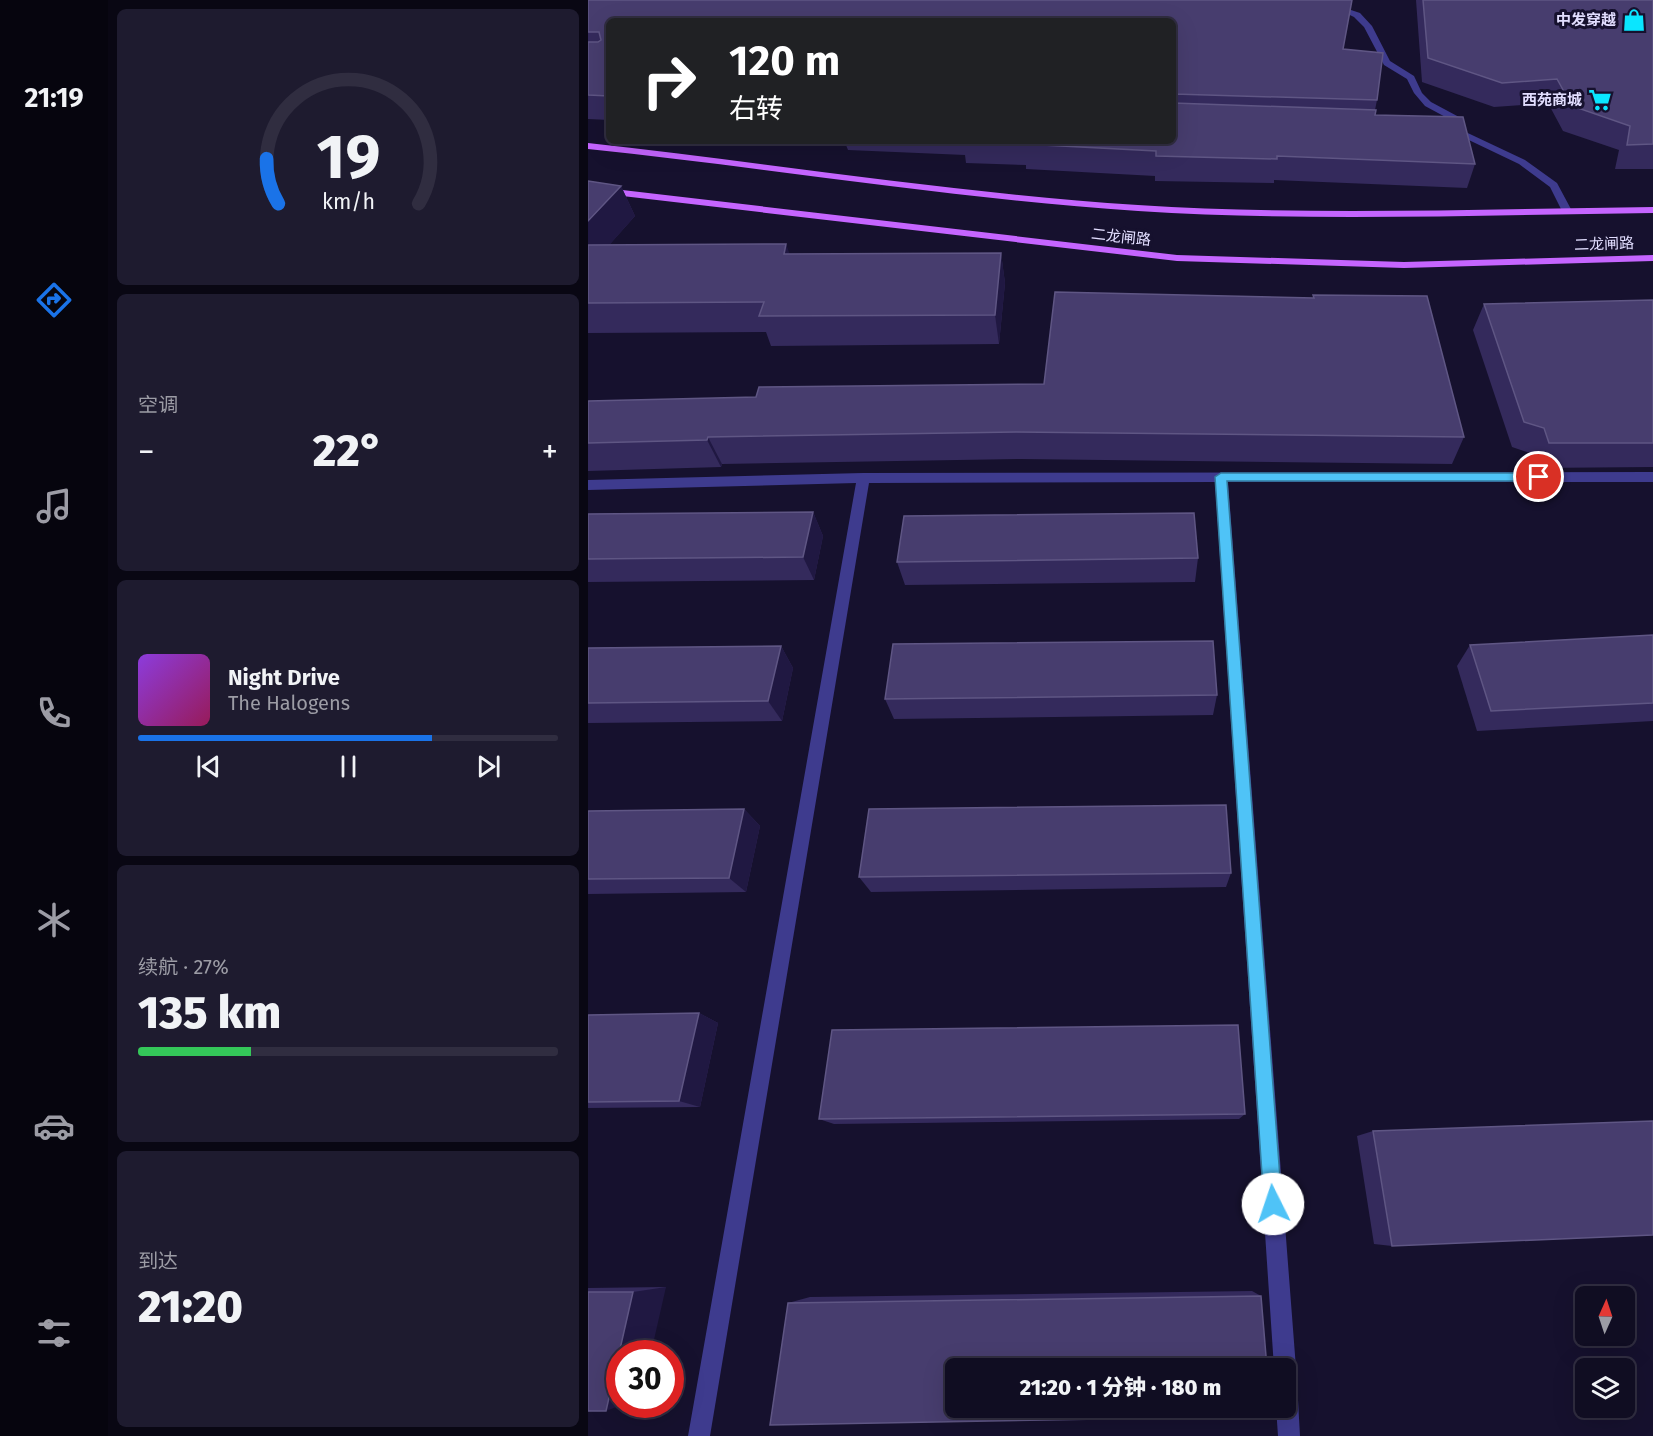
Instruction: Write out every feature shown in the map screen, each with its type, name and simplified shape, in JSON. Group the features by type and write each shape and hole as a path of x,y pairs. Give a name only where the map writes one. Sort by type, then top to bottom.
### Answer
{"main road":[{"name":"二龙闸路","path":"588,146 1031,200 1140,208 1276,213 1653,210"},
{"name":"二龙闸路","path":"588,189 1177,258 1404,265 1653,258"}],"street":[{"path":"1293,0 1341,8 1363,20 1388,64 1411,78 1415,93 1428,106 1456,119 1450,128"},
{"path":"1433,131 1450,128 1522,162 1554,185 1567,211"},
{"path":"1221,477 1283,1358"},
{"path":"588,485 863,478 1653,477"},
{"path":"699,1436 863,478"},
{"path":"1288,1418 1289,1436"}],"building":[{"path":"588,0 1352,0 1343,49 1383,53 1377,100 1176,94 1176,18 606,18 606,96 588,95 588,42 601,40 599,32 588,32"},
{"name":"西苑商城","path":"1423,0 1653,0 1653,144 1627,145 1630,126 1572,106 1557,79 1502,83 1428,58"},
{"path":"1176,103 1376,110 1375,115 1463,117 1475,164 1277,156 1277,159 1156,156 1156,151 1024,144 1176,144"},
{"path":"588,181 621,186 588,221"},
{"path":"786,244 784,254 1001,253 995,315 759,316 764,302 588,303 588,245"},
{"path":"1055,292 1314,298 1313,295 1427,296 1464,437 1016,432 708,437 707,440 588,443 588,401 756,397 759,387 1044,384"},
{"path":"1653,300 1653,443 1549,443 1544,428 1524,422 1484,304"},
{"path":"813,512 803,557 588,559 588,514"},
{"path":"1194,513 1198,558 897,562 904,516"},
{"path":"1653,635 1653,703 1491,711 1470,645"},
{"path":"1213,641 1217,695 885,699 893,644"},
{"path":"781,646 768,701 588,703 588,648"},
{"path":"1226,805 1231,873 859,877 869,809"},
{"path":"744,809 729,878 588,879 588,811"},
{"path":"699,1013 679,1101 588,1102 588,1015"},
{"path":"1238,1025 1245,1114 819,1119 832,1030"},
{"path":"1653,1121 1653,1235 1392,1246 1373,1131"},
{"path":"588,1292 633,1292 622,1340 606,1340 606,1411 588,1411"},
{"path":"1261,1296 1266,1358 945,1358 945,1418 1159,1418 770,1425 788,1303"}],"place":[{"name":"中发穿越","path":"1634,20"},
{"name":"西苑商城","path":"1600,100"}],"route":[{"path":"1273,1204 1221,477 1539,477"}]}
